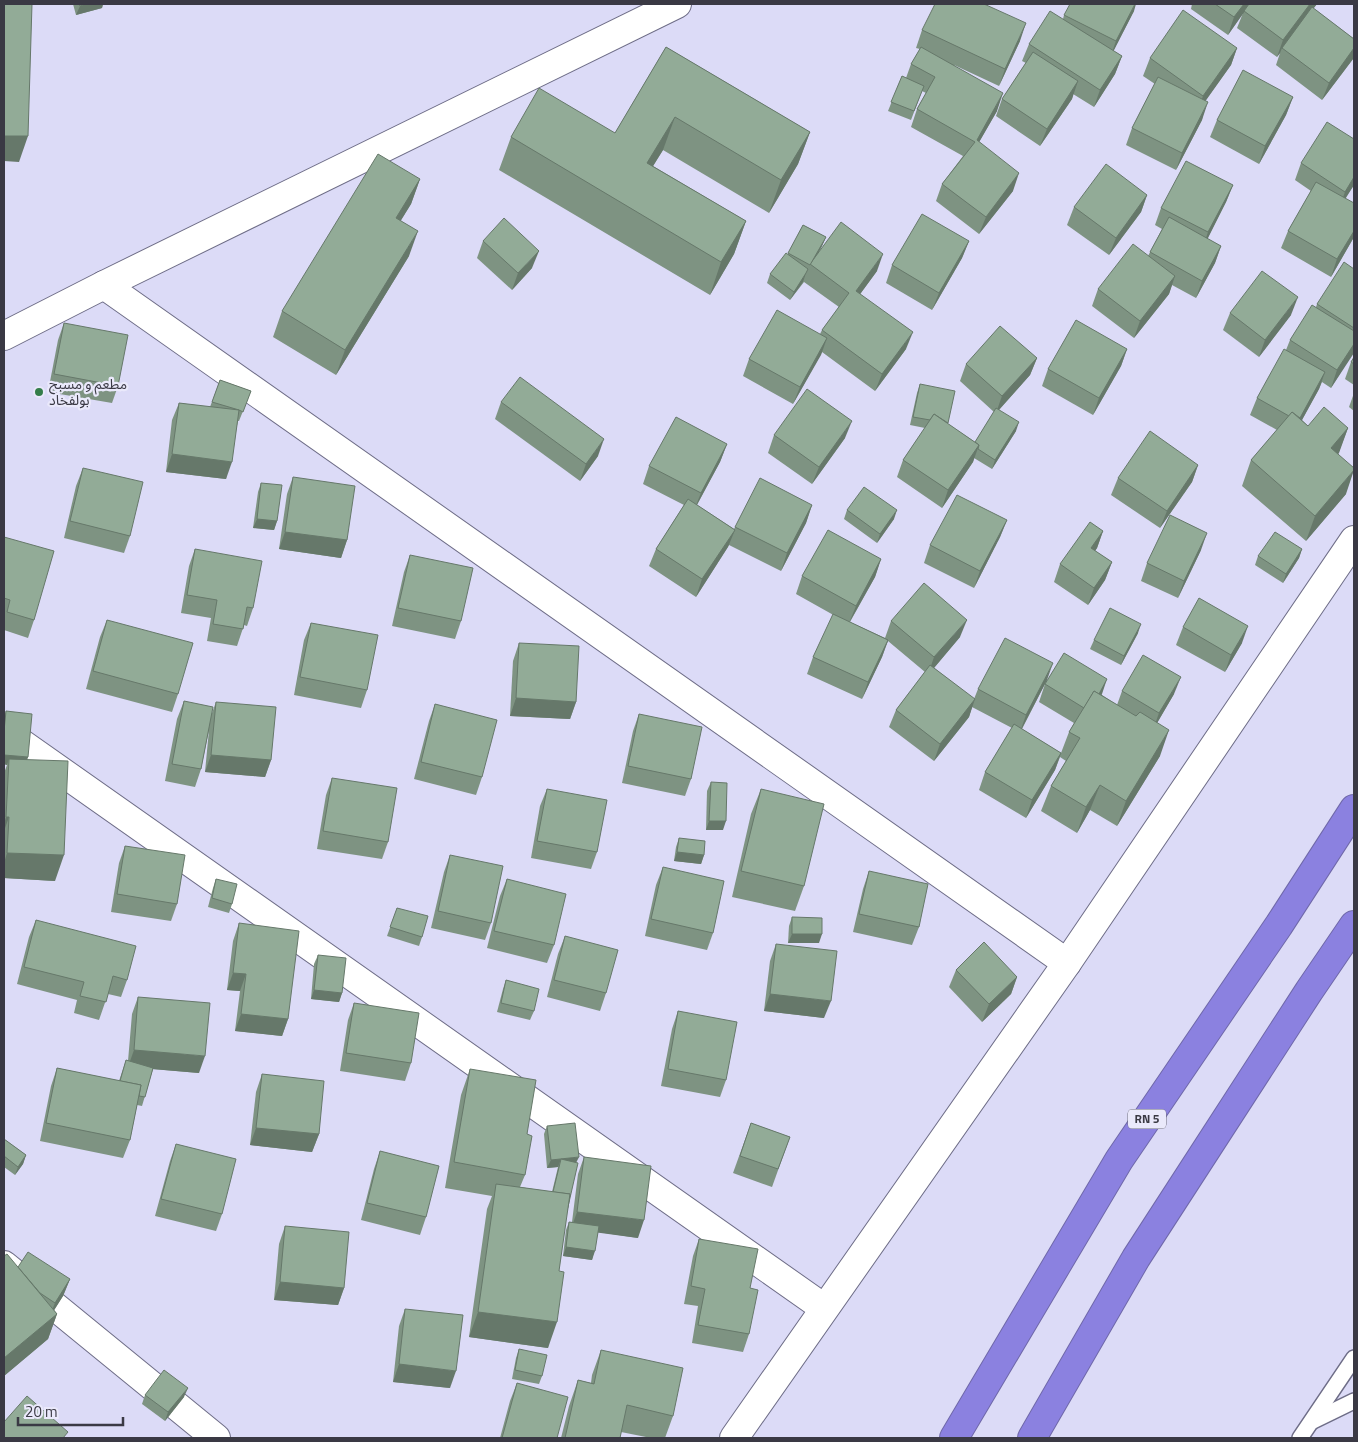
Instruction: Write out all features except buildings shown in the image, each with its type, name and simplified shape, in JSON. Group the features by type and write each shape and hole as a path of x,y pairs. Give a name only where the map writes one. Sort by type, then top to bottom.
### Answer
{"highway":[{"name":"RN 5","path":"954,1438 1118,1160 1279,925 1354,809"},
{"path":"1032,1438 1136,1258 1354,925"}],"street":[{"path":"4,336 677,4"},
{"path":"104,285 1067,963"},
{"path":"734,1438 1067,963 1354,540"},
{"path":"4,730 824,1308"},
{"path":"4,1266 216,1438"}],"lane":[{"path":"1300,1438 1354,1358"},
{"path":"1312,1422 1354,1401"}],"place":[{"name":"مطعم و مسبح بولفخاد","path":"39,392"}]}
